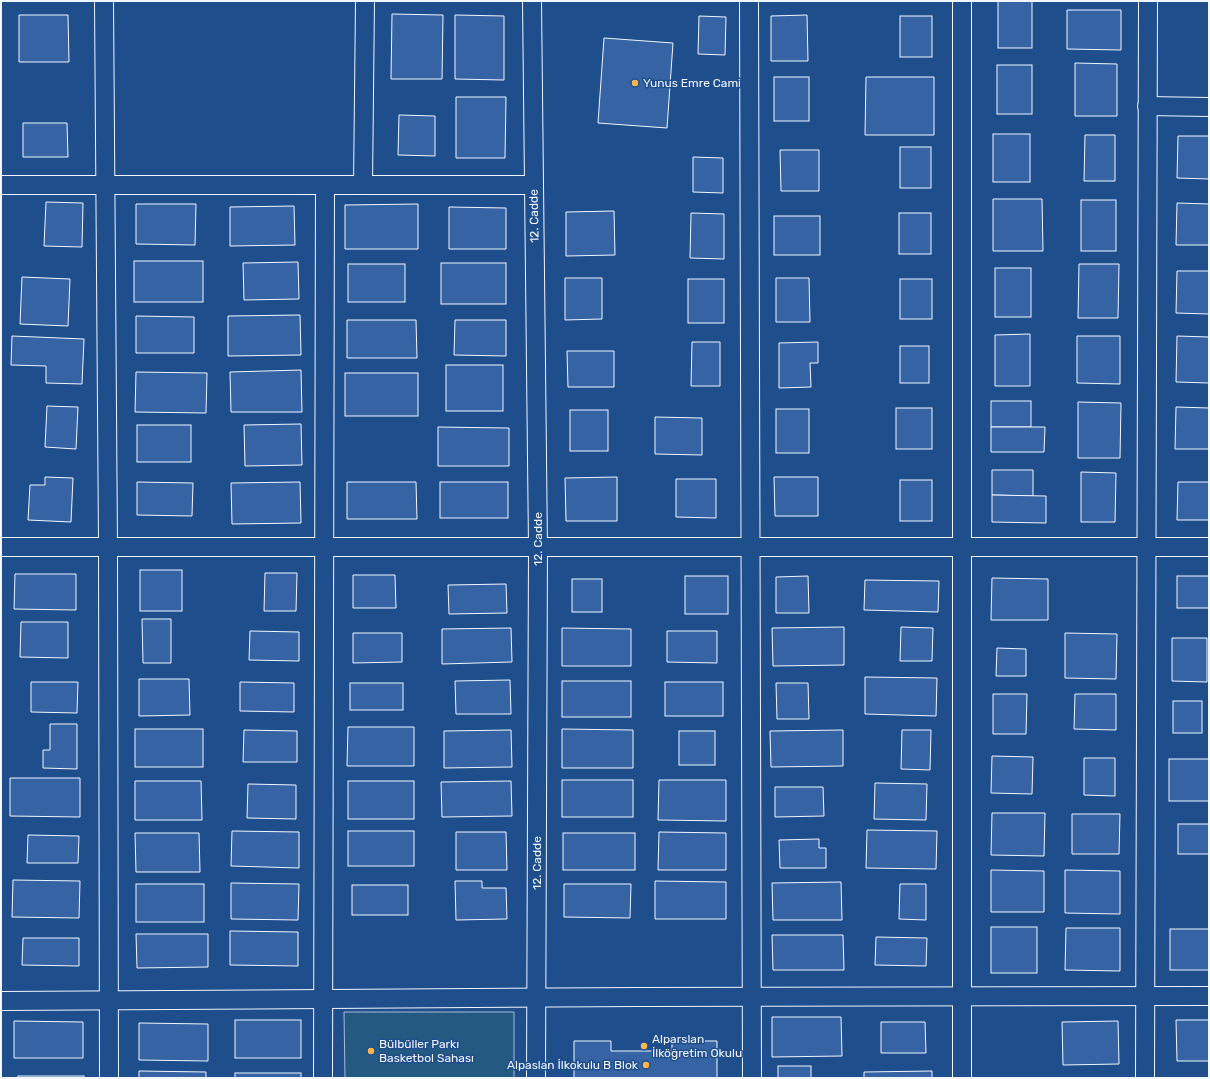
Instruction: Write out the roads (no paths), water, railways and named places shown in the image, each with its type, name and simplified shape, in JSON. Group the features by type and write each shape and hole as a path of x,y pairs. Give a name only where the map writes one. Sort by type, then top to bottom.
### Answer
{"street":[{"path":"104,1 108,546 109,1078"},
{"path":"364,185 365,1"},
{"name":"12. Cadde","path":"532,1 538,548 536,1078"},
{"path":"748,1 753,998 752,1078"},
{"path":"962,1 962,1078"},
{"path":"1145,1078 1148,1"},
{"path":"1147,106 1209,107"},
{"path":"1,185 534,185"},
{"path":"324,1078 325,185"},
{"path":"1,547 1209,547"},
{"path":"1,1001 639,997 1209,996"}],"place":[{"name":"Yunus Emre Cami","path":"635,83"},
{"name":"Alparslan İlköğretim Okulu","path":"644,1046"},
{"name":"Bülbüller Parkı Basketbol Sahası","path":"371,1051"},
{"name":"Alpaslan İlkokulu B Blok","path":"646,1065"}]}
